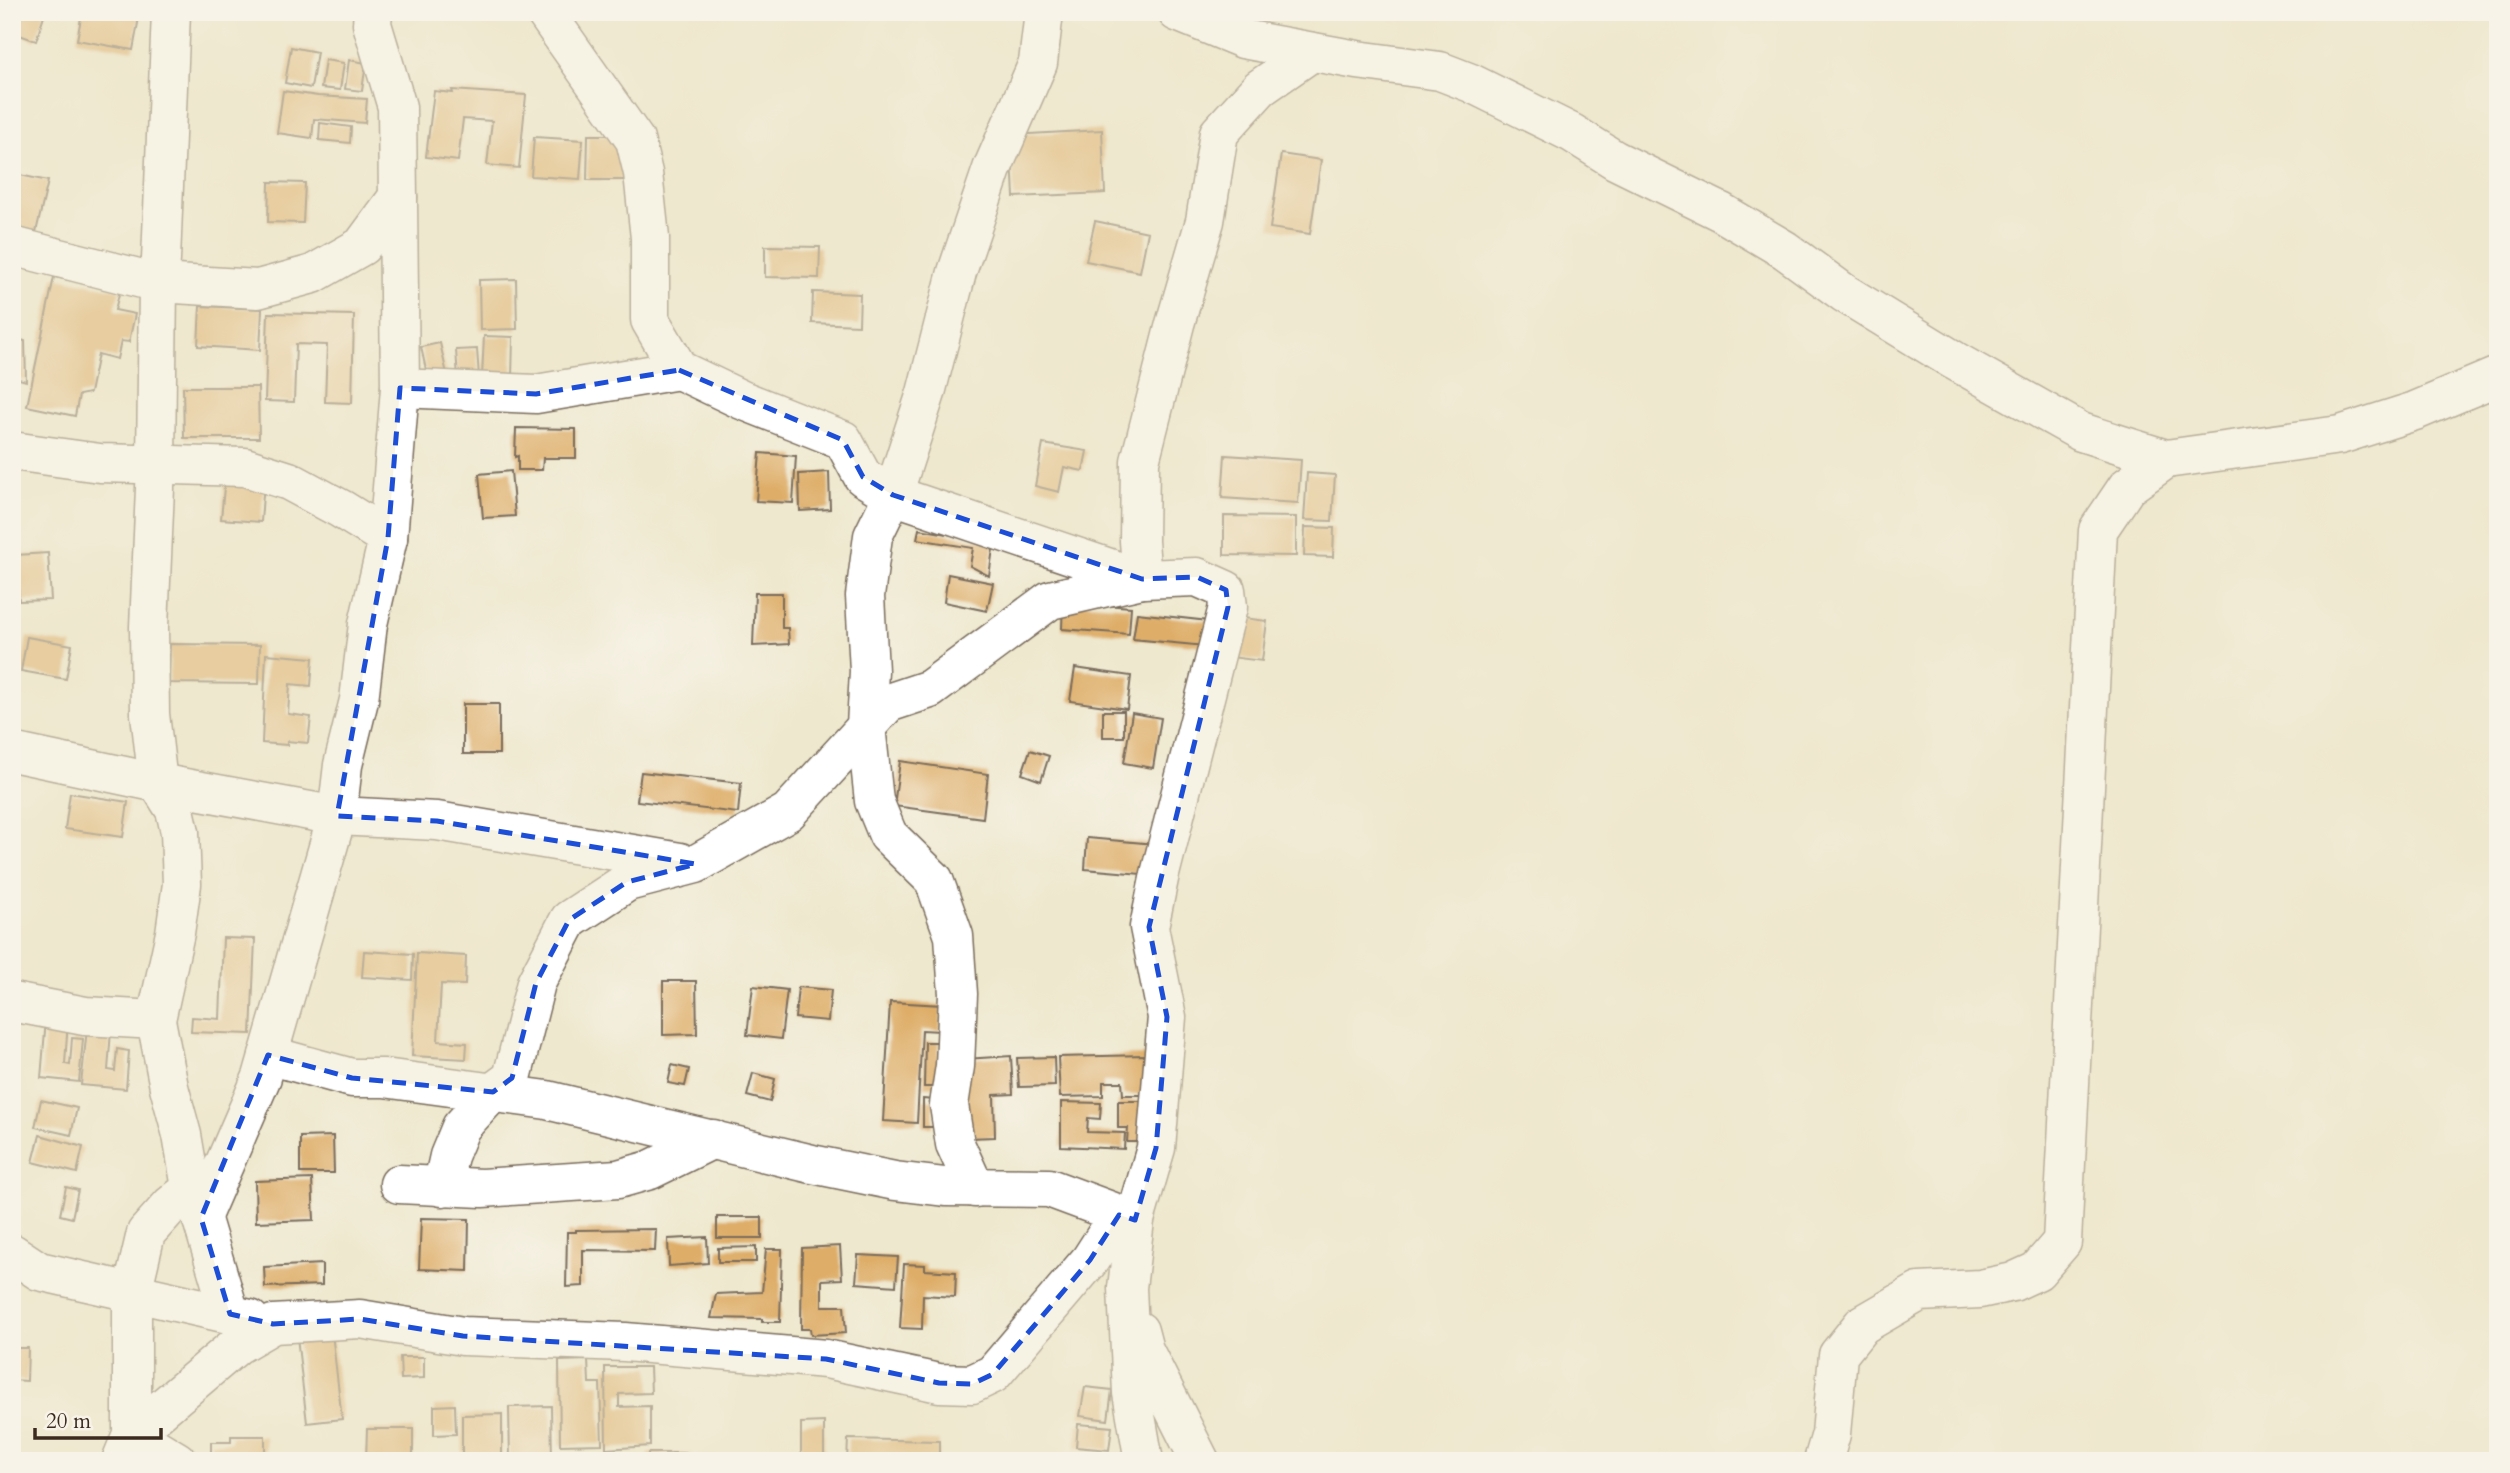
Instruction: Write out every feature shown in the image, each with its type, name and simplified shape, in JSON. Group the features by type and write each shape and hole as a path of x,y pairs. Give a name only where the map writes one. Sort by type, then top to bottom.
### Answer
{"street":[{"path":"172,12 162,260 158,283 156,466 149,627 150,715 158,783 175,810 180,832 182,884 175,933 156,1020 197,1203 230,1314"},
{"path":"197,1203 262,1077 337,816 343,765 359,700 368,624 388,538 400,388 397,107 372,24 373,12"},
{"path":"545,12 635,141 643,173 650,238 650,320 679,370 742,400 843,440 863,477 893,495 1142,579"},
{"path":"975,1188 955,1144 949,1105 955,1066 957,994 954,936 934,880 888,835 874,801 866,726 869,671 865,596 873,536 893,495 926,393 957,272 992,169 1038,63 1044,12"},
{"path":"1177,12 1243,39 1440,71 1471,83 1572,133 1615,160 1721,212 1785,250 1844,293 1955,361 2081,432 2166,459 2340,435 2414,411 2498,376"},
{"path":"1142,579 1139,541 1140,461 1205,221 1219,133 1260,88 1312,52"},
{"path":"12,246 158,283 258,289 313,274 362,246 398,197"},
{"path":"400,388 536,394 679,370"},
{"path":"12,451 100,463 245,467 289,481 388,538"},
{"path":"1823,1461 1831,1434 1838,1355 1863,1325 1919,1292 1980,1289 2013,1282 2037,1271 2062,1242 2098,530 2127,487 2166,459"},
{"path":"12,1253 39,1271 273,1324 360,1319 463,1336 625,1342 813,1358 939,1383 972,1384 993,1374 1127,1217 1156,1148 1167,1017 1149,927 1228,607 1226,590 1197,577 1142,579 1051,600 930,689 888,703 788,812 696,864 628,882 569,920 536,983 512,1078 493,1092 461,1127 449,1156 442,1187"},
{"path":"12,752 158,783 337,816 437,821 696,864"},
{"path":"12,1002 85,1016 156,1020"},
{"path":"268,1055 352,1078 384,1078 547,1100 812,1164 895,1181 945,1187 1049,1188 1127,1217"},
{"path":"399,1184 482,1188 618,1179 650,1170 713,1139"},
{"path":"126,1447 132,1293 146,1233 171,1205 197,1203"},
{"path":"1127,1217 1132,1393 1144,1461"},
{"path":"1128,1289 1144,1350 1200,1461"},
{"path":"126,1447 237,1345 273,1324"},
{"path":"126,1447 177,1461"}],"highlighted area":[{"path":"679,370 843,440 863,477 893,495 1142,579 1197,577 1226,590 1228,607 1149,927 1167,1017 1156,1148 1135,1220 1119,1215 1090,1260 993,1374 972,1384 939,1383 826,1359 463,1336 360,1319 273,1324 230,1314 201,1218 268,1055 352,1078 493,1092 512,1078 536,983 569,920 627,882 696,864 437,821 337,816 388,538 400,388 536,394"}],"building":[{"path":"12,12 45,12 36,41 17,34 12,47"},
{"path":"82,12 140,12 133,50 77,40"},
{"path":"291,47 317,52 311,88 285,83"},
{"path":"325,60 344,63 340,90 321,88"},
{"path":"349,60 366,63 362,91 345,89"},
{"path":"452,90 526,95 519,168 487,165 492,121 463,119 458,161 426,157 434,91 453,93"},
{"path":"283,91 367,99 365,123 314,119 312,138 277,133"},
{"path":"320,123 351,127 350,143 319,140"},
{"path":"1102,130 1105,193 1014,197 1011,135"},
{"path":"588,135 627,135 626,180 587,180"},
{"path":"534,137 583,140 580,179 531,176"},
{"path":"1281,154 1321,160 1310,234 1270,228"},
{"path":"15,174 48,181 36,232 12,227 12,188"},
{"path":"269,182 305,183 303,223 268,222"},
{"path":"1095,221 1148,232 1140,272 1086,261"},
{"path":"765,246 820,247 819,278 765,277"},
{"path":"54,277 120,290 115,310 135,314 129,342 121,341 117,359 98,354 90,393 79,395 75,416 27,406"},
{"path":"516,279 517,329 480,330 479,280"},
{"path":"813,292 860,294 859,325 812,323"},
{"path":"200,306 262,309 260,350 198,346"},
{"path":"268,313 354,315 352,403 325,402 327,345 296,344 294,402 265,401"},
{"path":"484,336 513,337 512,378 482,377"},
{"path":"12,338 25,341 26,381 12,377"},
{"path":"440,343 447,374 428,379 421,347"},
{"path":"477,349 479,377 458,378 456,350"},
{"path":"183,387 258,387 259,438 184,438"},
{"path":"516,428 576,429 576,458 543,458 542,470 518,470 518,456 515,457"},
{"path":"1043,444 1087,451 1083,471 1064,467 1059,492 1035,486"},
{"path":"760,453 796,456 793,503 756,501"},
{"path":"1225,455 1301,460 1298,503 1222,498"},
{"path":"511,471 515,516 483,518 479,474"},
{"path":"829,472 830,509 800,511 799,474"},
{"path":"1307,473 1335,475 1332,521 1304,520"},
{"path":"225,477 264,481 261,522 221,519"},
{"path":"1224,516 1296,517 1296,556 1224,555"},
{"path":"1305,527 1334,528 1333,557 1304,556"},
{"path":"919,529 994,542 989,576 970,566 973,548 917,539"},
{"path":"48,553 51,600 19,601 16,555"},
{"path":"948,574 993,583 987,611 944,602"},
{"path":"755,593 782,593 782,628 788,628 789,644 753,646"},
{"path":"1063,602 1131,607 1129,634 1062,629"},
{"path":"1137,613 1208,621 1205,646 1133,639"},
{"path":"1236,617 1267,621 1262,661 1230,657"},
{"path":"27,637 72,645 66,679 21,671"},
{"path":"170,644 260,645 259,684 169,683"},
{"path":"266,654 313,658 311,686 290,684 288,714 311,717 308,743 262,743"},
{"path":"1075,668 1131,676 1127,709 1070,701"},
{"path":"463,704 499,704 499,754 463,754"},
{"path":"1103,711 1124,711 1124,737 1103,737"},
{"path":"1132,713 1161,718 1153,768 1124,763"},
{"path":"1030,750 1049,756 1041,781 1022,774"},
{"path":"900,761 988,774 983,818 894,806"},
{"path":"641,772 741,783 738,813 637,801"},
{"path":"70,793 128,802 123,837 65,829"},
{"path":"1087,838 1155,844 1153,875 1085,869"},
{"path":"223,938 255,939 251,1034 191,1032 192,1017 220,1019"},
{"path":"364,951 413,954 412,980 362,977"},
{"path":"417,953 466,956 465,985 441,984 438,1041 467,1043 466,1059 412,1056"},
{"path":"663,981 696,981 697,1034 663,1035"},
{"path":"753,986 787,990 781,1039 747,1035"},
{"path":"798,987 831,990 828,1021 795,1018"},
{"path":"890,1002 942,1005 940,1031 922,1030 917,1123 883,1121"},
{"path":"46,1019 68,1020 65,1064 70,1065 72,1038 83,1039 79,1082 41,1078"},
{"path":"87,1029 111,1031 108,1070 115,1071 117,1049 129,1051 126,1089 81,1085"},
{"path":"925,1042 939,1042 938,1087 924,1087"},
{"path":"1146,1055 1146,1095 1123,1095 1122,1082 1103,1082 1103,1096 1060,1097 1058,1057"},
{"path":"1011,1056 1013,1094 994,1095 995,1137 968,1138 965,1059"},
{"path":"1054,1057 1055,1086 1019,1087 1017,1058"},
{"path":"672,1065 689,1069 685,1086 668,1083"},
{"path":"753,1073 775,1079 770,1102 747,1096"},
{"path":"923,1099 934,1100 933,1127 923,1127"},
{"path":"41,1100 77,1108 71,1135 35,1127"},
{"path":"1118,1101 1143,1101 1143,1142 1127,1142 1128,1128 1118,1128"},
{"path":"1061,1102 1101,1103 1100,1119 1088,1118 1087,1132 1125,1133 1124,1149 1061,1146"},
{"path":"40,1135 83,1147 77,1173 33,1162"},
{"path":"333,1136 334,1173 300,1173 300,1137"},
{"path":"312,1179 314,1220 256,1222 255,1181"},
{"path":"66,1187 78,1190 72,1218 60,1215"},
{"path":"717,1217 762,1217 762,1238 717,1238"},
{"path":"421,1218 469,1219 468,1271 419,1269"},
{"path":"656,1229 655,1251 583,1250 583,1286 566,1287 567,1232"},
{"path":"707,1237 708,1263 669,1266 668,1239"},
{"path":"840,1246 842,1279 822,1280 822,1306 844,1306 846,1333 811,1335 810,1329 801,1329 802,1248"},
{"path":"756,1247 756,1262 718,1262 718,1248"},
{"path":"766,1249 782,1249 780,1322 711,1318 716,1294 762,1292"},
{"path":"858,1255 898,1257 896,1286 856,1283"},
{"path":"322,1264 322,1285 265,1287 264,1267"},
{"path":"904,1264 925,1265 925,1270 956,1272 955,1297 923,1295 922,1329 900,1328"},
{"path":"332,1333 342,1419 307,1423 297,1337"},
{"path":"12,1348 28,1348 27,1381 12,1380"},
{"path":"400,1357 424,1357 424,1378 401,1379"},
{"path":"588,1360 589,1383 600,1383 602,1444 560,1445 559,1361"},
{"path":"605,1367 650,1367 651,1393 619,1394 619,1407 650,1406 650,1446 606,1449"},
{"path":"1085,1387 1112,1390 1108,1420 1080,1416"},
{"path":"455,1405 456,1434 434,1435 434,1406"},
{"path":"551,1406 552,1461 510,1461 509,1407"},
{"path":"502,1414 502,1461 462,1461 462,1415"},
{"path":"824,1422 824,1461 801,1461 801,1423"},
{"path":"1078,1424 1112,1427 1109,1450 1076,1447"},
{"path":"367,1429 413,1429 413,1461 366,1461"},
{"path":"231,1436 265,1436 265,1461 211,1461 211,1442 231,1442"},
{"path":"848,1439 939,1441 939,1461 847,1461"},
{"path":"648,1453 692,1453 692,1461 648,1461"},
{"path":"699,1456 729,1457 729,1461 698,1461"}]}
